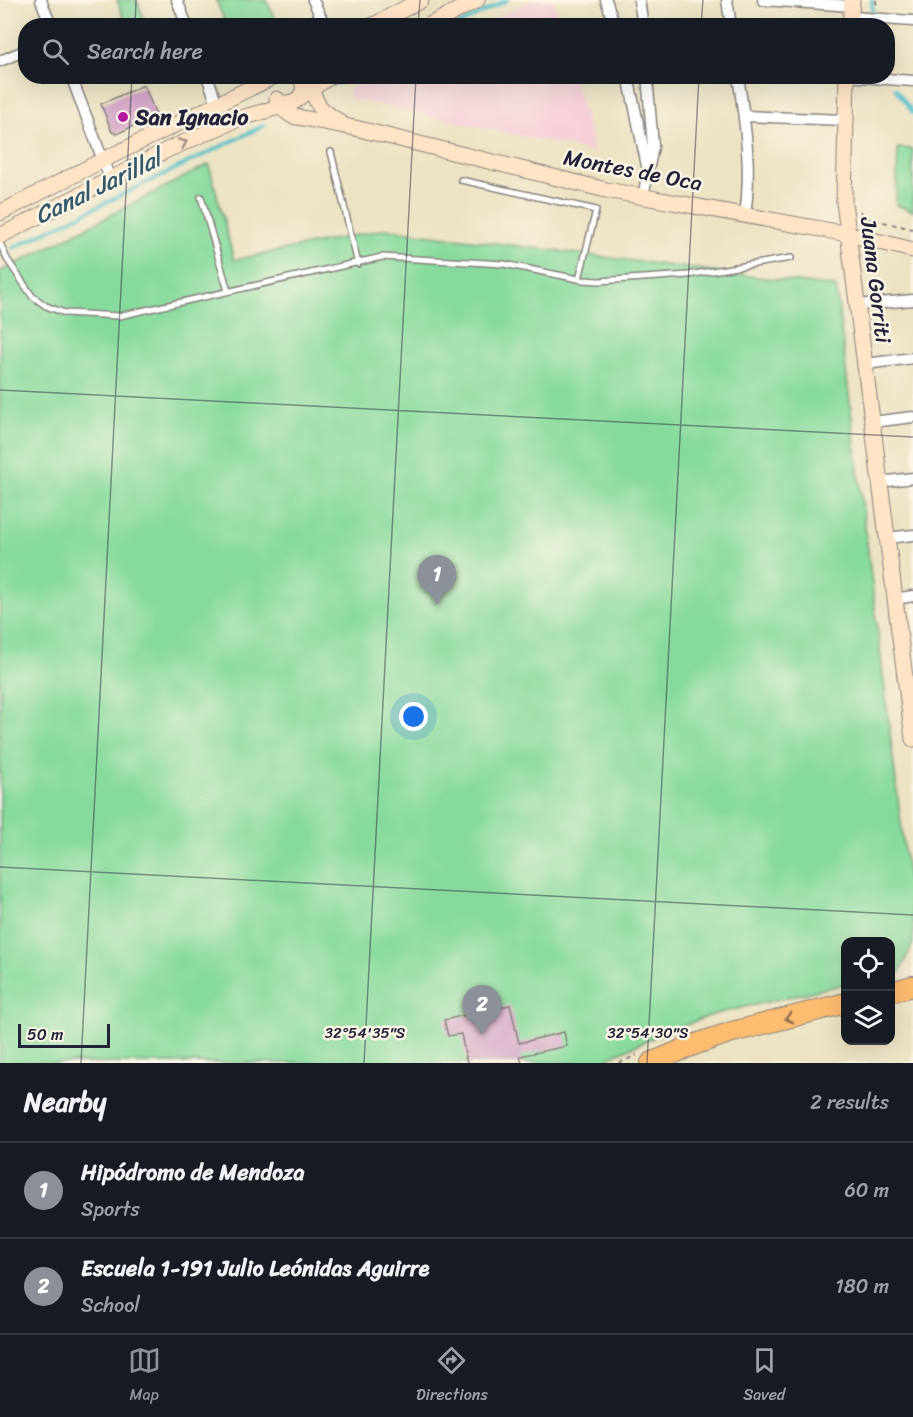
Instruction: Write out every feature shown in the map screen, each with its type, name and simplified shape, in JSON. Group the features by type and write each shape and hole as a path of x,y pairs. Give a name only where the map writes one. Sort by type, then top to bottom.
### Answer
{"highway":[{"path":"895,991 913,986"},
{"path":"651,1063 732,1032 841,1004"}],"main road":[{"path":"387,18 421,0"},
{"path":"443,18 477,0"},
{"path":"0,213 259,84"},
{"path":"274,84 272,89 295,93"},
{"path":"0,236 110,179 314,84"},
{"name":"Juana Gorriti","path":"847,84 844,202 895,599 908,656 913,739"},
{"name":"Montes de Oca","path":"345,126 320,106 315,99 295,93 292,116 345,126 606,190 848,234 913,250"}],"street":[{"path":"41,0 48,18"},
{"path":"177,0 184,18"},
{"path":"313,0 321,18"},
{"path":"606,0 612,18"},
{"path":"639,0 642,18"},
{"path":"727,0 730,18"},
{"path":"764,0 892,18"},
{"path":"895,18 913,21"},
{"path":"0,61 18,53"},
{"path":"895,80 913,81"},
{"path":"74,84 110,179"},
{"path":"210,84 218,104"},
{"path":"629,84 642,151 648,170"},
{"path":"643,197 653,146 648,84"},
{"path":"739,84 744,116 747,198 745,215"},
{"path":"744,116 845,120"},
{"path":"857,305 913,300"},
{"path":"865,364 913,358"},
{"path":"872,422 913,417"},
{"path":"880,482 913,478"},
{"path":"887,538 913,535"},
{"path":"895,599 913,596"}],"lane":[{"path":"330,152 358,264"},
{"path":"461,180 596,210 579,279"},
{"path":"201,197 228,291"},
{"path":"0,243 7,259 32,296 46,306 65,313 120,316 382,257 504,264 599,281 688,275 791,258"}],"path":[{"path":"858,203 860,211 866,218 913,229"}],"shaded area":[{"path":"533,0 553,0 558,18 496,18"},
{"path":"361,84 576,84 594,152 348,98 348,90"}],"green space":[{"path":"117,0 137,0 143,18 123,18"},
{"path":"216,0 266,0 275,18 223,18"},
{"path":"898,148 913,149 913,211 896,205"},
{"path":"209,164 234,260 386,229 836,287 913,923 913,943 900,972 895,973 895,937 841,937 841,985 715,1014 661,1034 612,1056 604,1063 0,1063 0,271"}],"building":[{"path":"144,85 156,115 117,134 112,132 101,104"},
{"path":"510,1005 519,1043 564,1032 567,1046 520,1056 522,1063 467,1063 461,1034 448,1036 444,1020"}],"waterway":[{"name":"Canal Jarillal","path":"472,18 507,0"},
{"path":"872,0 873,13"},
{"path":"895,88 913,113"},
{"name":"Canal Jarillal","path":"13,248 263,126"}],"place":[{"name":"San Ignacio","path":"123,117"},
{"name":"Hipódromo de Mendoza","path":"437,605"},
{"name":"Escuela 1-191 Julio Leónidas Aguirre","path":"482,1035"}]}
